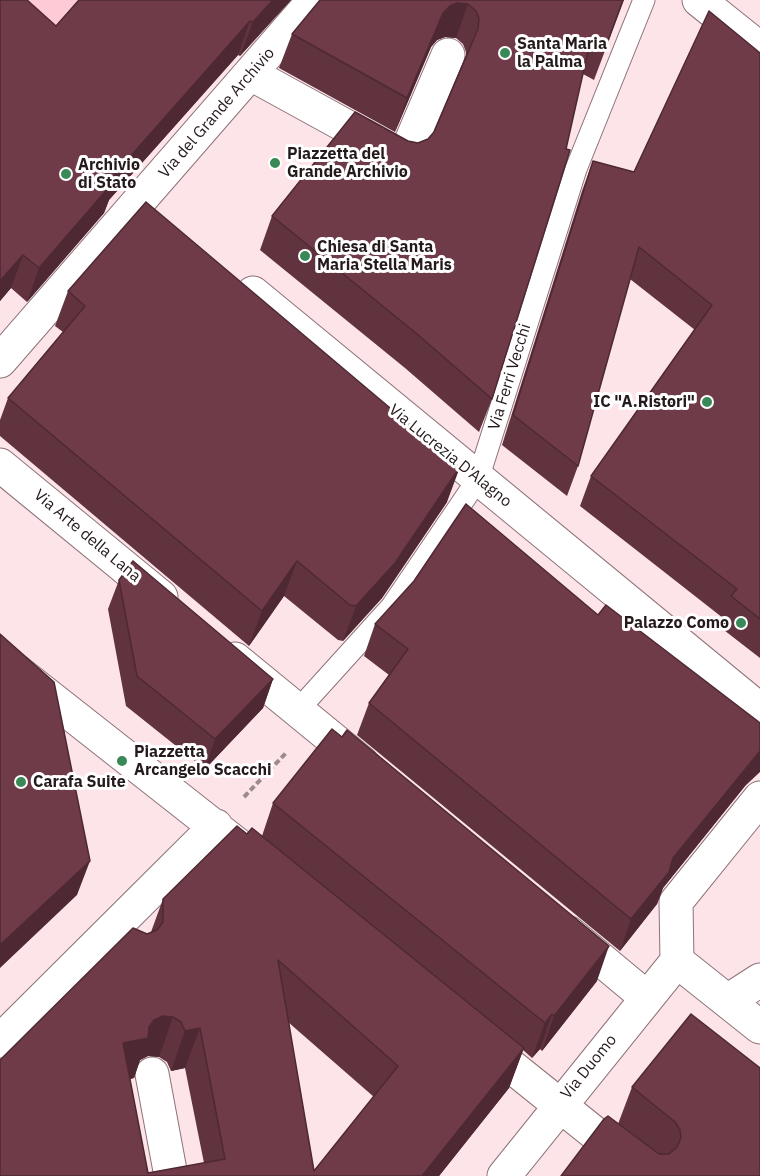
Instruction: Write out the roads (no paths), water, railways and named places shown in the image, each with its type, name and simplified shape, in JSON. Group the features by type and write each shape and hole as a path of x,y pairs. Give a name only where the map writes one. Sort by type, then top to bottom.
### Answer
{"street":[{"name":"Via del Grande Archivio","path":"0,361 314,0"},
{"path":"699,0 760,49"},
{"path":"250,74 404,158 448,55"},
{"path":"141,200 167,222"},
{"name":"Via Lucrezia D'Alagno","path":"229,273 760,710"},
{"name":"Via Arte della Lana","path":"0,465 187,619"},
{"path":"215,642 388,784"},
{"path":"0,658 281,879"},
{"path":"760,798 676,902 677,961 729,1000 760,1027"},
{"path":"3,1032 216,826"},
{"path":"544,913 646,997"},
{"path":"127,914 131,955"},
{"name":"Via Duomo","path":"504,1176 677,961"},
{"path":"729,1000 760,980"},
{"path":"457,1022 648,1176"},
{"path":"152,1074 171,1176"}],"lane":[{"name":"Via Ferri Vecchi","path":"306,717 392,606 478,479 576,169 644,0"}],"place":[{"name":"Santa Maria la Palma","path":"505,53"},
{"name":"Piazzetta del Grande Archivio","path":"275,163"},
{"name":"Archivio di Stato","path":"66,174"},
{"name":"Chiesa di Santa Maria Stella Maris","path":"305,256"},
{"name":"IC \"A.Ristori\"","path":"707,402"},
{"name":"Palazzo Como","path":"741,623"},
{"name":"Piazzetta Arcangelo Scacchi","path":"122,761"},
{"name":"Carafa Suite","path":"21,782"}]}
